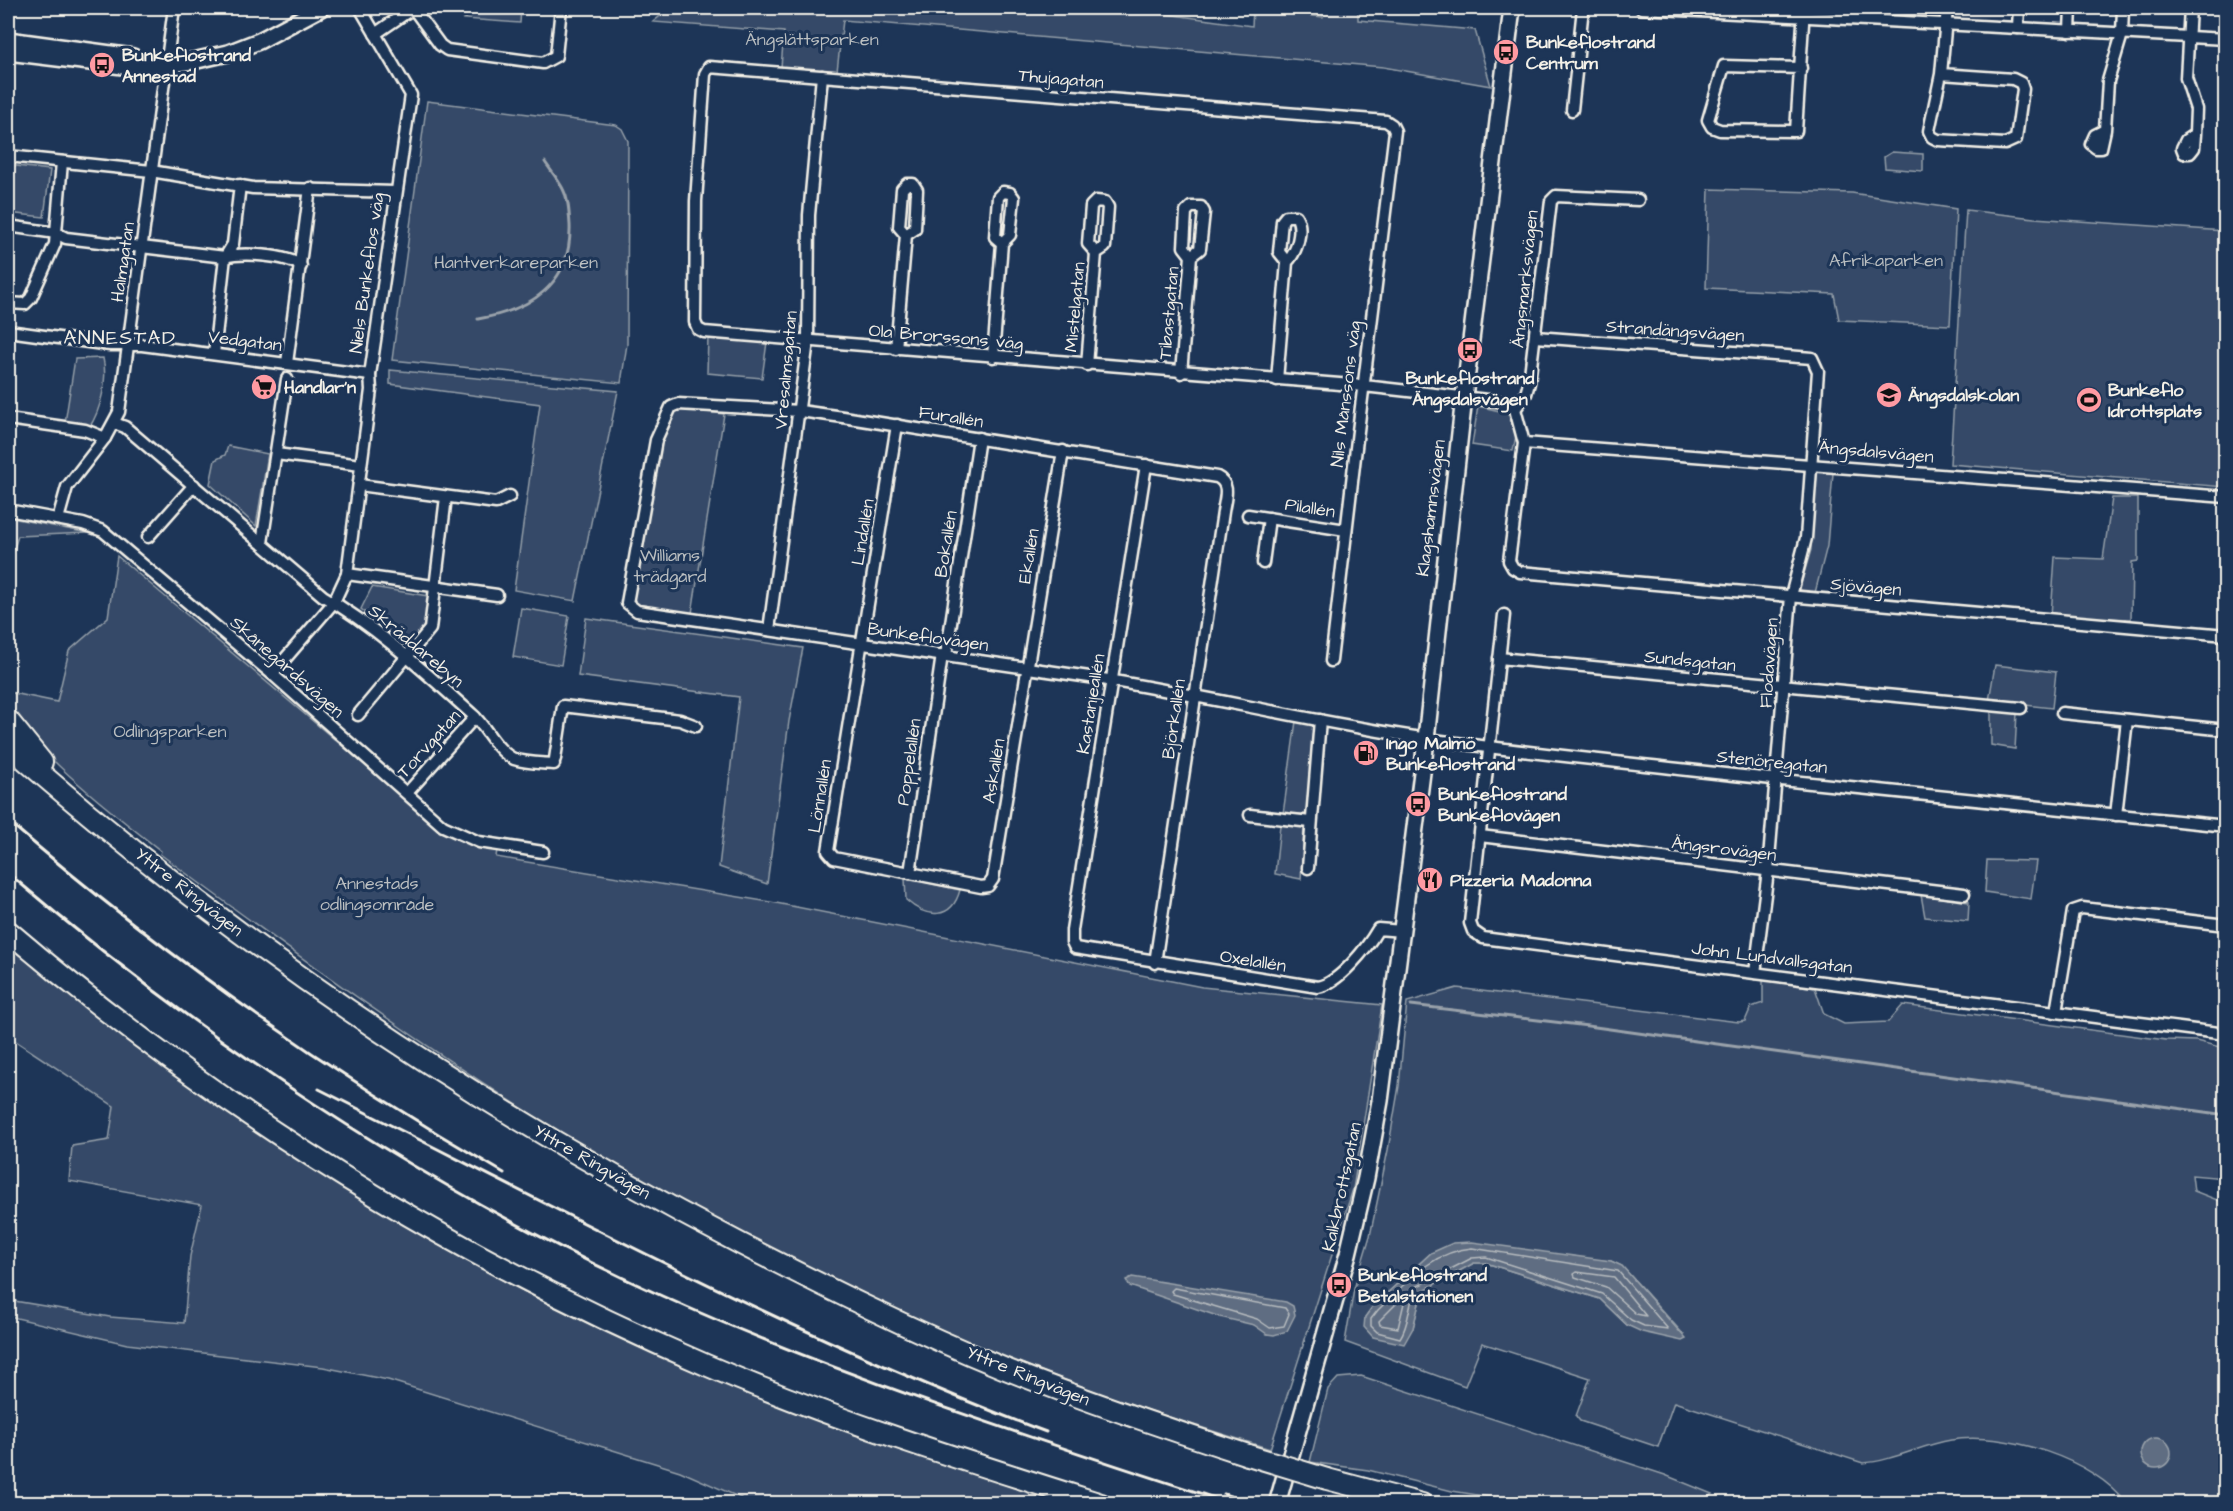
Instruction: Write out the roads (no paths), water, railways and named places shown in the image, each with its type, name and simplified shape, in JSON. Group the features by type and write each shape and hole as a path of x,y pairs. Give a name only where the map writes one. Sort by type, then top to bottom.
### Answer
{"highway":[{"path":"8,720 78,805"},
{"name":"Yttre Ringvägen","path":"8,745 161,872 342,1006 538,1131 680,1212 825,1288 1001,1367 1119,1413 1248,1455 1327,1479 1422,1503"},
{"path":"8,931 159,1053 248,1116 453,1243 554,1295 718,1370 815,1408 1101,1503"}],"street":[{"name":"Halmgatan","path":"58,519 66,487 105,438 119,412 174,8"},
{"path":"8,52 138,68 193,61 228,53 297,22 321,8"},
{"name":"Niels Bunkeflos väg","path":"272,674 334,602 347,574 371,390 370,375 411,95 360,8"},
{"path":"375,34 413,8 447,50 543,63 556,56 561,8"},
{"name":"Klagshamnsvägen","path":"1391,1014 1426,739 1464,397 1512,8"},
{"path":"1572,110 1583,8"},
{"path":"1641,8 1803,12 1874,20 2226,39"},
{"path":"1874,20 1875,8"},
{"path":"1941,74 2013,78 2021,82 2023,89 2016,139 2005,144 1938,140 1932,137 1929,131 1930,121 1941,74 1947,8"},
{"path":"2018,28 2019,8"},
{"path":"2070,31 2071,8"},
{"path":"2105,130 2108,81 2122,34 2123,8"},
{"path":"2190,8 2186,78 2196,109 2195,134"},
{"path":"1801,68 1724,66 1708,120 1713,127 1720,130 1796,131 1801,68 1803,12"},
{"path":"8,40 165,63"},
{"name":"Ola Brorssons väg","path":"719,67 709,67 705,74 696,201 695,322 698,329 704,332 1181,373 1364,386 1464,397"},
{"name":"Thujagatan","path":"719,67 1386,121 1395,131"},
{"name":"Vresalmsgatan","path":"769,630 808,341 809,215 822,76"},
{"name":"Nils Månssons väg","path":"1331,661 1395,131"},
{"path":"8,156 151,171 253,188 395,192"},
{"path":"8,303 25,304 31,298 55,244 62,162"},
{"path":"214,354 225,257 233,244 240,185"},
{"path":"286,363 310,188"},
{"name":"Ängsmarksvägen","path":"1515,409 1526,394 1536,337 1551,201 1556,196 1638,200"},
{"path":"8,226 56,233 66,238 142,249 225,257 236,254 293,260 301,266"},
{"path":"896,349 906,235"},
{"path":"993,357 1002,243"},
{"name":"Mistelgatan","path":"1087,365 1096,253"},
{"name":"Tibastgatan","path":"1181,373 1191,256"},
{"path":"1277,380 1287,262"},
{"name":"Vedgatan","path":"8,331 214,354 370,375"},
{"name":"Strandängsvägen","path":"1536,337 1812,358"},
{"name":"Flodavägen","path":"1755,973 1777,780 1791,596 1806,538 1809,463 1818,371 1812,358"},
{"path":"262,543 287,379"},
{"path":"1464,397 1505,402 1515,409 1524,443"},
{"name":"Furallén","path":"671,407 678,405 800,411 1063,451 1217,477 1224,481"},
{"name":"Bunkeflovägen","path":"671,407 656,440 627,603 632,609 1111,680 1426,739"},
{"path":"8,419 85,430 105,438"},
{"name":"Skräddarebyn","path":"114,423 125,427 323,596 345,607 406,658 475,717 496,743 513,759 555,762 563,706 681,720 696,726"},
{"name":"Lindallén","path":"862,644 897,425"},
{"name":"Bokallén","path":"944,655 979,438"},
{"name":"Ängsdalsvägen","path":"1524,443 1809,463 2226,497"},
{"name":"Sjövägen","path":"1524,443 1509,561 1513,568 1520,572 2226,635"},
{"name":"Ekallén","path":"1027,667 1063,451"},
{"path":"276,454 361,465"},
{"name":"Kastanjeallén","path":"1075,948 1072,942 1072,930 1146,465"},
{"name":"Björkallén","path":"1155,963 1223,512 1226,485 1224,481"},
{"path":"148,537 194,485"},
{"path":"359,485 496,503 510,496"},
{"path":"358,715 430,629 446,497"},
{"name":"Skånegårdsvägen","path":"8,510 58,519 102,531 272,674 443,826 479,842 543,852"},
{"name":"Pilallén","path":"1248,515 1346,530"},
{"name":"Pilallén","path":"1263,563 1269,518"},
{"path":"347,574 497,595"},
{"path":"1480,836 1504,615"},
{"name":"Lönnallén","path":"862,644 828,851 834,858 981,886 988,886 993,879"},
{"name":"Poppelallén","path":"910,873 944,655"},
{"name":"Sundsgatan","path":"1499,658 1784,688 2021,708"},
{"name":"Askallén","path":"993,879 1027,667"},
{"path":"2062,713 2226,730"},
{"name":"Torvgatan","path":"407,793 475,717"},
{"path":"1308,868 1320,720"},
{"path":"2116,815 2127,720"},
{"name":"Stenöregatan","path":"1426,739 1777,780 2226,826"},
{"path":"1250,815 1310,822"},
{"name":"Ängsrovägen","path":"1480,836 1964,894"},
{"name":"John Lundvallsgatan","path":"1480,836 1470,923 1473,931 1483,938 2226,1034"},
{"path":"2056,1012 2073,911 2082,908 2226,925"},
{"name":"Oxelallén","path":"1075,948 1155,963 1318,987 1326,985 1365,950 1378,929 1402,931"},
{"name":"Kalkbrottsgatan","path":"1276,1503 1348,1254 1366,1178 1391,1014"}],"water":[{"path":"1472,1242 1611,1261 1622,1266 1686,1339 1682,1341 1642,1332 1627,1325 1600,1299 1486,1263 1474,1263 1422,1291 1413,1328 1404,1344 1373,1337 1364,1327 1365,1317 1373,1306 1431,1253 1453,1243"},
{"path":"1132,1277 1286,1302 1293,1306 1295,1315 1287,1331 1274,1335 1267,1334 1254,1325 1220,1317 1130,1286 1126,1280"},
{"path":"2156,1438 2166,1443 2171,1453 2166,1463 2156,1468 2146,1463 2141,1453 2146,1443"}],"waterway":[{"path":"478,319 515,309 531,301 545,291 556,278 564,263 569,246 568,202 561,185 545,162"},
{"path":"1411,1005 1588,1026 2226,1115"}],"railway":[{"path":"8,821 125,917 248,1009 374,1094 504,1173"},
{"path":"8,873 161,996 320,1108 402,1159 573,1254 731,1326 873,1382 1233,1504"},
{"path":"319,1089 769,1314 953,1395 1046,1432"},
{"path":"1224,1494 1253,1504"}],"place":[{"name":"Bunkeflostrand Centrum","path":"1506,52"},
{"name":"Bunkeflostrand Annestad","path":"102,65"},
{"name":"Bunkeflostrand Ängsdalsvägen","path":"1470,350"},
{"name":"Handlar'n","path":"264,387"},
{"name":"Ängsdalskolan","path":"1889,395"},
{"name":"Bunkeflo Idrottsplats","path":"2089,400"},
{"name":"Ingo Malmö Bunkeflostrand","path":"1366,753"},
{"name":"Bunkeflostrand Bunkeflovägen","path":"1418,804"},
{"name":"Pizzeria Madonna","path":"1430,880"},
{"name":"Bunkeflostrand Betalstationen","path":"1339,1285"}],"district":[{"name":"ANNESTAD","path":"120,338"}],"park label":[{"name":"Ängslättsparken","path":"812,39"},
{"name":"Afrikaparken","path":"1886,260"},
{"name":"Hantverkareparken","path":"516,262"},
{"name":"Williams trädgård","path":"670,565"},
{"name":"Odlingsparken","path":"170,731"},
{"name":"Annestads odlingsområde","path":"377,893"}]}
